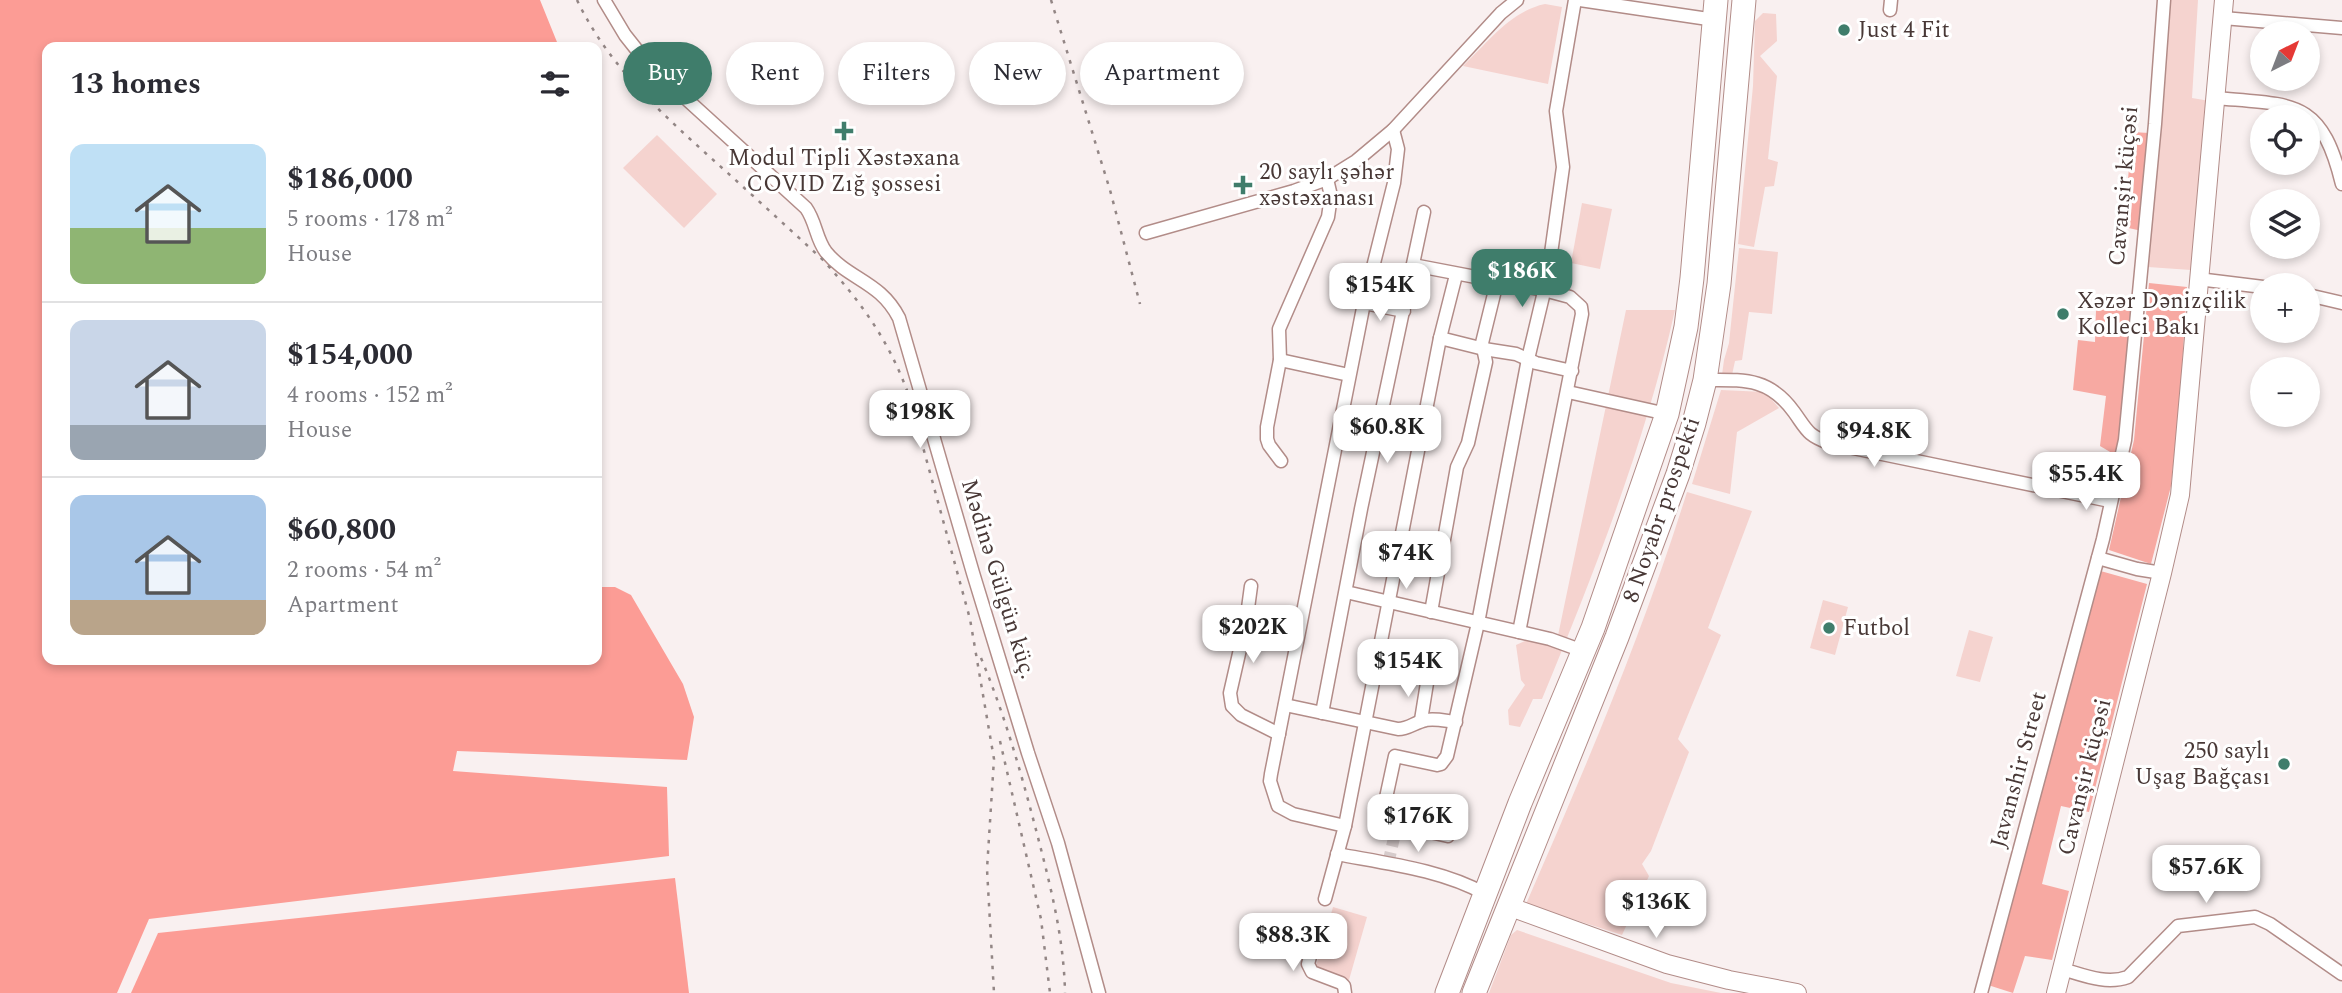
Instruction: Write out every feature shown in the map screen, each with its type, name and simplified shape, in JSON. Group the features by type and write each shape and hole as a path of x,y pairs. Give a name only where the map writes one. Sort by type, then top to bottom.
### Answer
{"highway":[{"name":"8 Noyabr prospekti","path":"1474,993 1617,637 1678,474 1705,380 1719,284 1744,0"},
{"name":"8 Noyabr prospekti","path":"1447,993 1583,651 1667,414 1686,327 1691,290 1716,10"},
{"path":"1485,894 1508,906"}],"street":[{"name":"Mədinə Gülgün küç.","path":"604,0 625,35 648,64 806,208 817,230 820,244 829,255 879,291 890,302 899,318 981,599 1058,843 1099,993"},
{"path":"1146,233 1294,191 1327,179 1356,161 1393,130 1501,13 1517,0"},
{"path":"1448,836 1381,821 1395,756 1441,764 1447,756 1456,722 1544,290 1563,167 1556,111 1578,0 1716,10"},
{"name":"Cavanşir küçəsi","path":"2098,558 2127,428 2164,0"},
{"path":"2223,9 2342,29"},
{"name":"Cavanşir küçəsi","path":"2056,993 2180,495 2223,9"},
{"path":"2216,98 2285,105 2308,114 2331,146 2342,184"},
{"path":"1345,826 1293,814 1278,806 1270,781 1349,375 1394,183 1398,149 1393,130"},
{"path":"1281,461 1267,439 1280,360 1279,334 1282,318 1328,217 1331,196 1327,179"},
{"path":"1322,713 1361,509 1424,212"},
{"path":"1413,265 1544,290 1570,297 1581,307 1572,372 1519,632"},
{"path":"1325,899 1345,826 1387,601 1440,338 1456,275"},
{"path":"2199,279 2250,285"},
{"path":"1431,612 1457,467 1468,443 1486,362 1482,343 1497,282"},
{"path":"2320,298 2342,303"},
{"path":"1364,303 1404,311"},
{"path":"1440,338 1516,354 1572,372"},
{"path":"1280,360 1349,375"},
{"path":"1705,380 1746,380 1769,388 1791,408 1806,432 1829,443 2110,501"},
{"path":"1568,392 1667,414"},
{"path":"2098,558 2162,573"},
{"name":"Javanshir Street","path":"1981,993 2098,558"},
{"path":"1251,586 1246,623 1230,694 1232,706 1241,715 1279,734"},
{"path":"1346,592 1550,639 1583,651"},
{"path":"1422,720 1427,683"},
{"path":"1285,705 1364,723 1406,729 1429,719 1456,722"},
{"path":"1337,855 1388,863 1450,879 1485,894"},
{"path":"1508,906 1667,964 1729,980 1797,993"},
{"path":"2062,969 2108,981 2119,980 2128,977 2178,926 2255,918 2270,924 2342,974"},
{"path":"1316,935 1309,969 1341,983 1345,993"}],"shaded area":[{"path":"0,0 540,0 557,42 42,42 42,665 602,665 602,587 615,587 631,595 683,684 694,717 687,760 457,751 453,771 667,787 669,856 149,919 117,993 0,993"},
{"path":"2169,0 2198,0 2192,98 2210,101 2191,270 2148,267"},
{"path":"1545,4 1562,7 1548,84 1463,66 1511,20"},
{"path":"1763,13 1776,14 1777,41 1760,56 1777,76 1768,159 1778,162 1774,186 1765,187 1754,247 1738,244 1753,86 1755,21"},
{"path":"2132,132 2149,133 2142,231 2124,227"},
{"path":"657,135 717,194 684,228 623,168"},
{"path":"1582,203 1612,209 1600,269 1571,263"},
{"path":"1739,248 1778,252 1772,314 1749,312 1742,360 1735,361 1732,375 1722,375 1729,343"},
{"path":"2149,283 2187,287 2171,486 2151,564 2109,550 2134,440"},
{"path":"2109,299 2134,302 2117,456 2100,446 2106,396 2073,390 2078,340 2095,342 2096,310"},
{"path":"1626,310 1675,310 1649,410 1617,508 1542,699 1533,699 1520,727 1509,725 1508,710 1525,685 1521,680 1516,645 1529,639 1556,645"},
{"path":"1721,390 1765,392 1779,408 1737,432 1730,494 1692,484"},
{"path":"1687,492 1752,511 1708,628 1721,635 1678,739 1689,752 1651,851 1642,864 1649,876 1622,935 1526,904 1632,649"},
{"path":"2097,570 2147,584 2089,812 2061,806 2042,884 2069,891 2052,960 2025,956 2013,993 1988,985"},
{"name":"Futbol","path":"1823,600 1848,607 1835,655 1810,648"},
{"name":"Futbol","path":"1969,630 1993,637 1980,682 1956,676"},
{"path":"675,878 689,993 131,993 158,933"},
{"path":"1333,907 1367,917 1349,980 1315,969"},
{"path":"1517,930 1671,983 1721,993 1489,993 1511,935"}],"tunnel":[{"path":"1388,864 1397,825"}],"railway":[{"path":"577,0 601,42"},
{"path":"1051,0 1110,190 1140,304"},
{"path":"602,43 636,86 672,123 822,259 873,323 901,376 909,396 970,619 994,759 987,869 994,993"},
{"path":"981,658 1011,741 1045,867 1059,929 1065,993"},
{"path":"1000,741 1041,919 1050,993"}],"place":[{"name":"Just 4 Fit","path":"1844,30"},
{"name":"Modul Tipli Xəstəxana COVID Zığ şossesi","path":"844,131"},
{"name":"20 saylı şəhər xəstəxanası","path":"1243,185"},
{"name":"Xəzər Dənizçilik Kolleci Bakı","path":"2063,314"},
{"name":"Futbol","path":"1829,628"},
{"name":"250 saylı Uşag Bağçası","path":"2284,764"}]}
